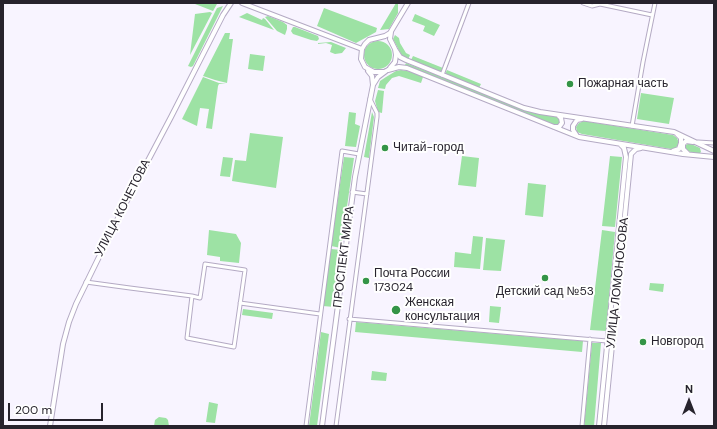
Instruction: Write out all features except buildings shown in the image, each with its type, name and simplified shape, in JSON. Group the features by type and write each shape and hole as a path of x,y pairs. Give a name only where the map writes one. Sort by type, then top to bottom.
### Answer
{"main road":[{"name":"УЛИЦА КОЧЕТОВА","path":"50,426 59,361 65,333 73,310 219,22 231,3"},
{"path":"242,3 362,49"},
{"path":"408,3 391,32 387,36 375,38 367,42 362,49 361,59 366,67 374,72 380,73 399,67 408,68 579,137 670,152 714,157"},
{"path":"387,71 396,59 394,47 390,37 391,32"},
{"path":"375,38 386,39 402,58 524,108 675,133 714,151"},
{"name":"ПРОСПЕКТ МИРА","path":"322,426 352,192 372,88 372,76 366,67"},
{"name":"ПРОСПЕКТ МИРА","path":"372,88 378,77 387,71"},
{"path":"554,114 560,116 562,120 558,127 554,127"},
{"path":"579,137 575,134 573,126 577,120 584,118"},
{"path":"670,152 678,150 682,143 680,136 675,133"},
{"path":"688,154 683,149 684,143 688,141 697,142"},
{"path":"620,144 626,153 628,151 631,154 636,149 643,147"},
{"name":"УЛИЦА ЛОМОНОСОВА","path":"599,426 626,153"},
{"name":"УЛИЦА ЛОМОНОСОВА","path":"604,426 631,154"},
{"path":"612,298 617,299"},
{"path":"602,396 607,396"}],"street":[{"path":"442,75 469,3"},
{"path":"583,3 587,5 600,4 652,15"},
{"path":"632,126 655,3"},
{"path":"336,426 377,117 377,113 370,98"},
{"path":"697,142 714,143"},
{"path":"306,426 342,151 359,154"},
{"path":"352,192 366,194"},
{"path":"86,282 192,296 200,298 205,264 245,270 234,347 187,338 192,296"},
{"path":"240,303 320,314"},
{"path":"349,319 607,341"},
{"path":"582,426 590,339"}],"green space":[{"path":"396,3 398,3 398,13 389,29 380,30"},
{"path":"195,4 217,4 213,11"},
{"path":"223,6 193,66 188,66 217,8"},
{"path":"324,8 377,28 376,32 356,43 317,26"},
{"path":"212,13 190,55 195,14"},
{"path":"247,13 262,20 263,18 265,19 274,30 239,17"},
{"path":"415,14 440,25 434,36 423,31 425,26 412,21"},
{"path":"268,16 287,25 285,35 277,31 265,17"},
{"path":"293,27 318,36 319,39 317,41 311,40 293,34 291,31"},
{"path":"225,33 230,33 229,39 233,39 227,83 203,76"},
{"path":"395,35 399,38 400,43 406,53 410,55 408,60 402,56 393,39"},
{"path":"378,41 388,45 392,55 388,65 378,69 368,65 364,55 368,45"},
{"path":"331,42 346,48 342,53 335,54 330,52 332,45 326,43 318,44"},
{"path":"250,54 265,56 263,71 248,69"},
{"path":"413,56 443,68 441,73 411,60"},
{"path":"406,63 529,111 557,117 560,122 558,125 554,125 405,65"},
{"path":"401,70 413,72 423,77 421,83 399,76 392,78 386,85 385,89 378,88 380,81 396,71"},
{"path":"447,70 481,84 479,88 445,74"},
{"path":"203,77 226,84 219,84 218,86 212,129 206,128 209,109 200,108 197,126 182,119"},
{"path":"378,90 384,91 382,113 378,112 375,101"},
{"path":"641,93 674,98 669,124 637,119"},
{"path":"349,112 356,113 355,124 360,126 356,147 345,146"},
{"path":"372,112 374,117 369,158 364,157"},
{"path":"584,121 673,135 677,138 679,143 676,148 671,149 582,134 577,132 576,127 579,123"},
{"path":"250,133 283,137 276,188 232,181 235,160 246,161"},
{"path":"689,143 700,148 701,152 699,154 687,151 685,146"},
{"path":"628,154 616,295 614,295"},
{"path":"462,156 479,158 476,187 458,185"},
{"path":"610,156 622,157 615,227 602,226"},
{"path":"223,157 233,158 230,177 220,176"},
{"path":"344,157 354,158 341,248 331,246"},
{"path":"528,183 546,185 543,217 525,215"},
{"path":"209,230 236,234 241,243 239,263 220,261 220,257 207,255"},
{"path":"602,230 615,232 606,331 590,330"},
{"path":"473,236 483,237 480,269 454,267 455,252 471,254"},
{"path":"486,238 505,240 501,271 483,270"},
{"path":"331,249 341,250 334,307 323,306"},
{"path":"650,283 664,284 663,292 649,290"},
{"path":"490,306 501,307 499,323 489,322"},
{"path":"243,309 273,313 272,319 242,315"},
{"path":"356,322 583,341 582,352 355,332"},
{"path":"321,332 329,334 317,426 309,426"},
{"path":"592,343 601,343 594,426 584,426"},
{"path":"372,371 387,373 386,381 371,380"},
{"path":"209,402 218,404 215,423 206,422"},
{"path":"159,417 166,418 169,426 154,426 155,420"}],"place":[{"name":"Пожарная часть","path":"570,84"},
{"name":"Читай-город","path":"385,148"},
{"name":"Детский сад №53","path":"545,278"},
{"name":"Почта России 173024","path":"366,281"},
{"name":"Женская консультация","path":"396,310"},
{"name":"Новгород","path":"643,342"}]}
